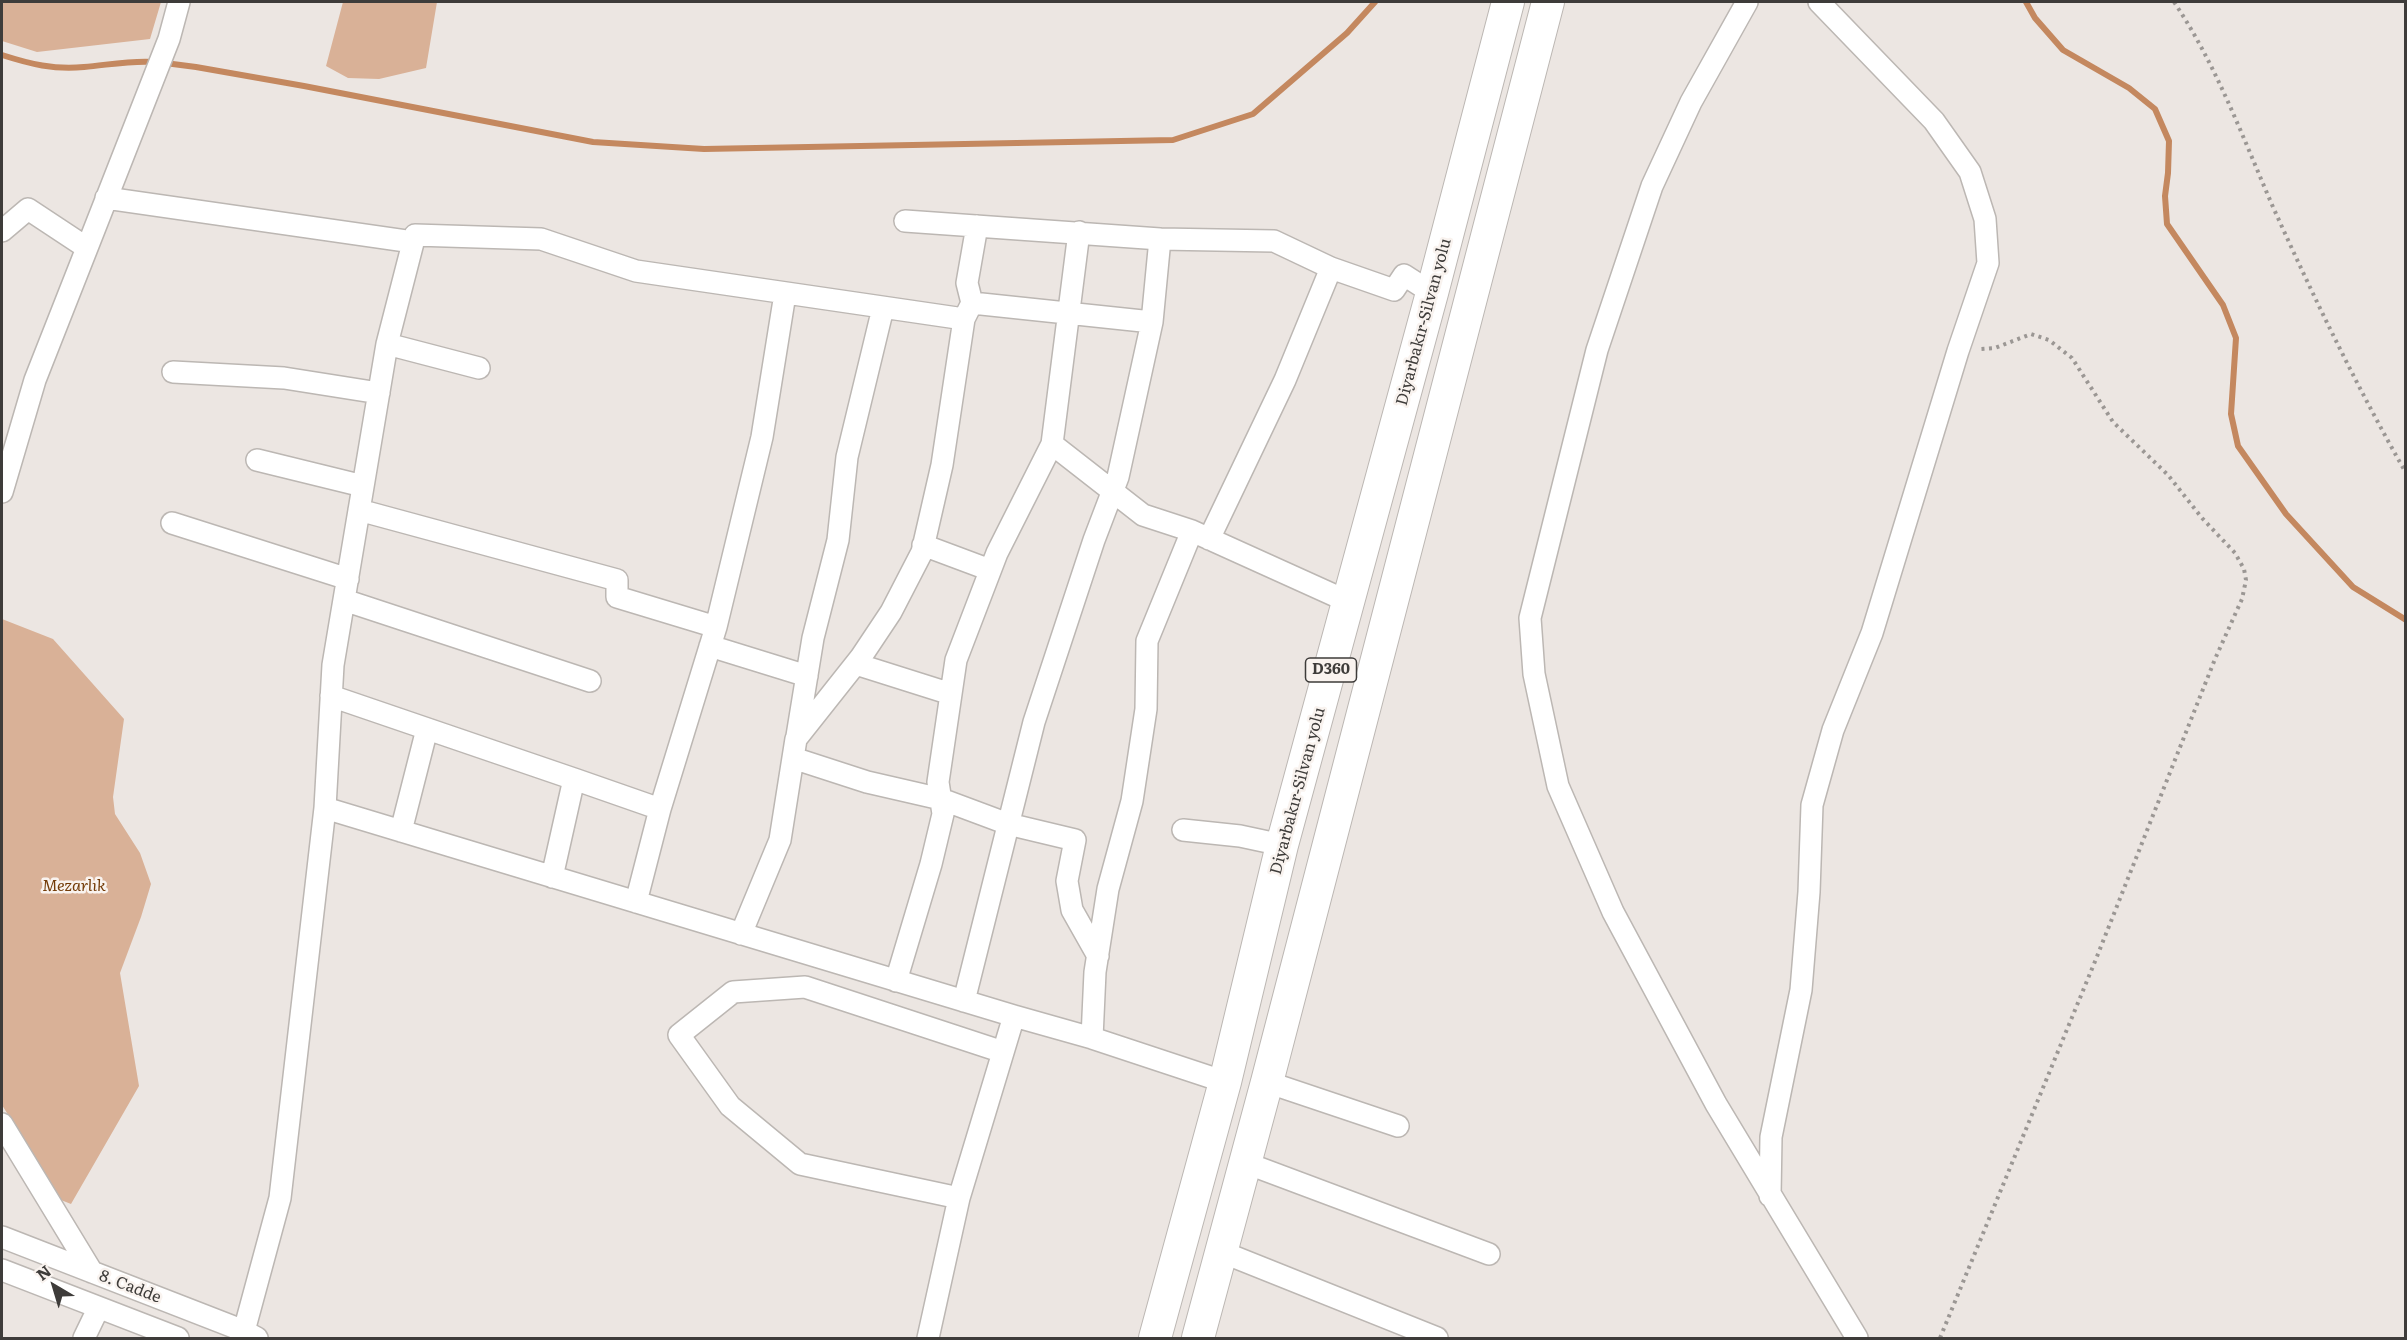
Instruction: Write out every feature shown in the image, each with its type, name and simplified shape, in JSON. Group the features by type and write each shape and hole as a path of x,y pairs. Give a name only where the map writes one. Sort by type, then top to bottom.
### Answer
{"highway":[{"name":"Diyarbakır-Silvan yolu","path":"1155,1338 1225,1082 1282,845 1432,293 1508,2"},
{"name":"D360","path":"1198,1338 1267,1082 1548,2"}],"street":[{"path":"2,492 35,380 165,50 180,2"},
{"path":"1747,2 1691,102 1652,186 1597,350 1530,618 1534,674 1558,786 1613,912 1716,1104 1857,1338"},
{"path":"1770,1196 1771,1137 1802,990 1812,805 1833,730 1872,633 1958,351 1988,263 1985,219 1970,172 1934,121 1819,2"},
{"path":"106,198 413,242"},
{"path":"2,231 28,209 87,248"},
{"path":"905,221 1161,239 1274,241 1330,268 1394,290 1404,275 1432,293"},
{"path":"795,748 891,612 923,545 942,465 968,311 967,283 977,226"},
{"path":"896,981 931,864 943,814 938,782 956,660 997,553 1052,444 1080,232"},
{"path":"250,1335 280,1198 325,808 333,665 387,344 415,235 541,239 636,271 883,308 1069,313 1152,322"},
{"path":"964,1001 1034,722 1094,540 1118,477 1152,322 1161,239"},
{"path":"1092,1038 1098,956 1108,889 1132,801 1146,710 1148,641 1200,535 1285,380 1330,268"},
{"path":"636,902 660,809 713,636 762,437 785,294"},
{"path":"741,934 780,840 813,638 838,540 847,457 883,308"},
{"path":"387,344 479,368"},
{"path":"173,372 284,378 379,393"},
{"path":"1052,444 1143,515 1200,535 1349,602"},
{"path":"257,460 363,486"},
{"path":"359,510 617,580 617,597 807,676"},
{"path":"172,523 590,681"},
{"path":"923,545 990,570"},
{"path":"855,664 951,694"},
{"path":"331,696 660,809"},
{"path":"401,831 427,729"},
{"path":"795,748 867,782 941,799 1008,824 1075,840 1067,881 1072,910 1098,956"},
{"path":"552,877 574,779"},
{"path":"325,808 1092,1038 1225,1082"},
{"path":"1183,830 1240,836 1282,845"},
{"path":"959,1198 800,1164 730,1106 679,1035 733,992 805,987 1003,1052"},
{"path":"928,1338 959,1198 1014,1016"},
{"path":"1267,1082 1398,1126"},
{"path":"2,1124 92,1272"},
{"path":"1246,1162 1489,1254"},
{"name":"8. Cadde","path":"2,1238 250,1335"},
{"path":"1222,1252 1437,1338"},
{"name":"8. Cadde","path":"2,1270 178,1338"},
{"path":"84,1338 98,1309"}],"path":[{"path":"2174,2 2189,24 2218,83 2301,268 2343,354 2406,473"},
{"path":"1940,1338 2091,970 2215,659 2242,599 2246,580 2244,569 2235,553 2202,518 2168,475 2113,422 2072,358 2049,340 2031,334 1995,348 1958,351"}],"green space":[{"path":"2,2 161,2 150,39 37,52 2,41"},
{"path":"343,2 437,2 426,68 379,79 348,78 326,66"},
{"name":"Mezarlık","path":"2,619 53,639 124,719 113,797 115,814 140,853 151,884 120,973 139,1086 71,1204 61,1200 2,1105"}],"waterway":[{"path":"165,63 304,86 593,142 704,149 1173,140 1253,114 1347,33 1375,2"},
{"path":"2026,2 2035,18 2063,50 2129,88 2155,109 2169,141 2165,196 2167,224 2223,305 2236,338 2231,414 2238,446 2286,514 2353,587 2406,620"},
{"path":"2,55 32,64 62,68 155,62"}]}
